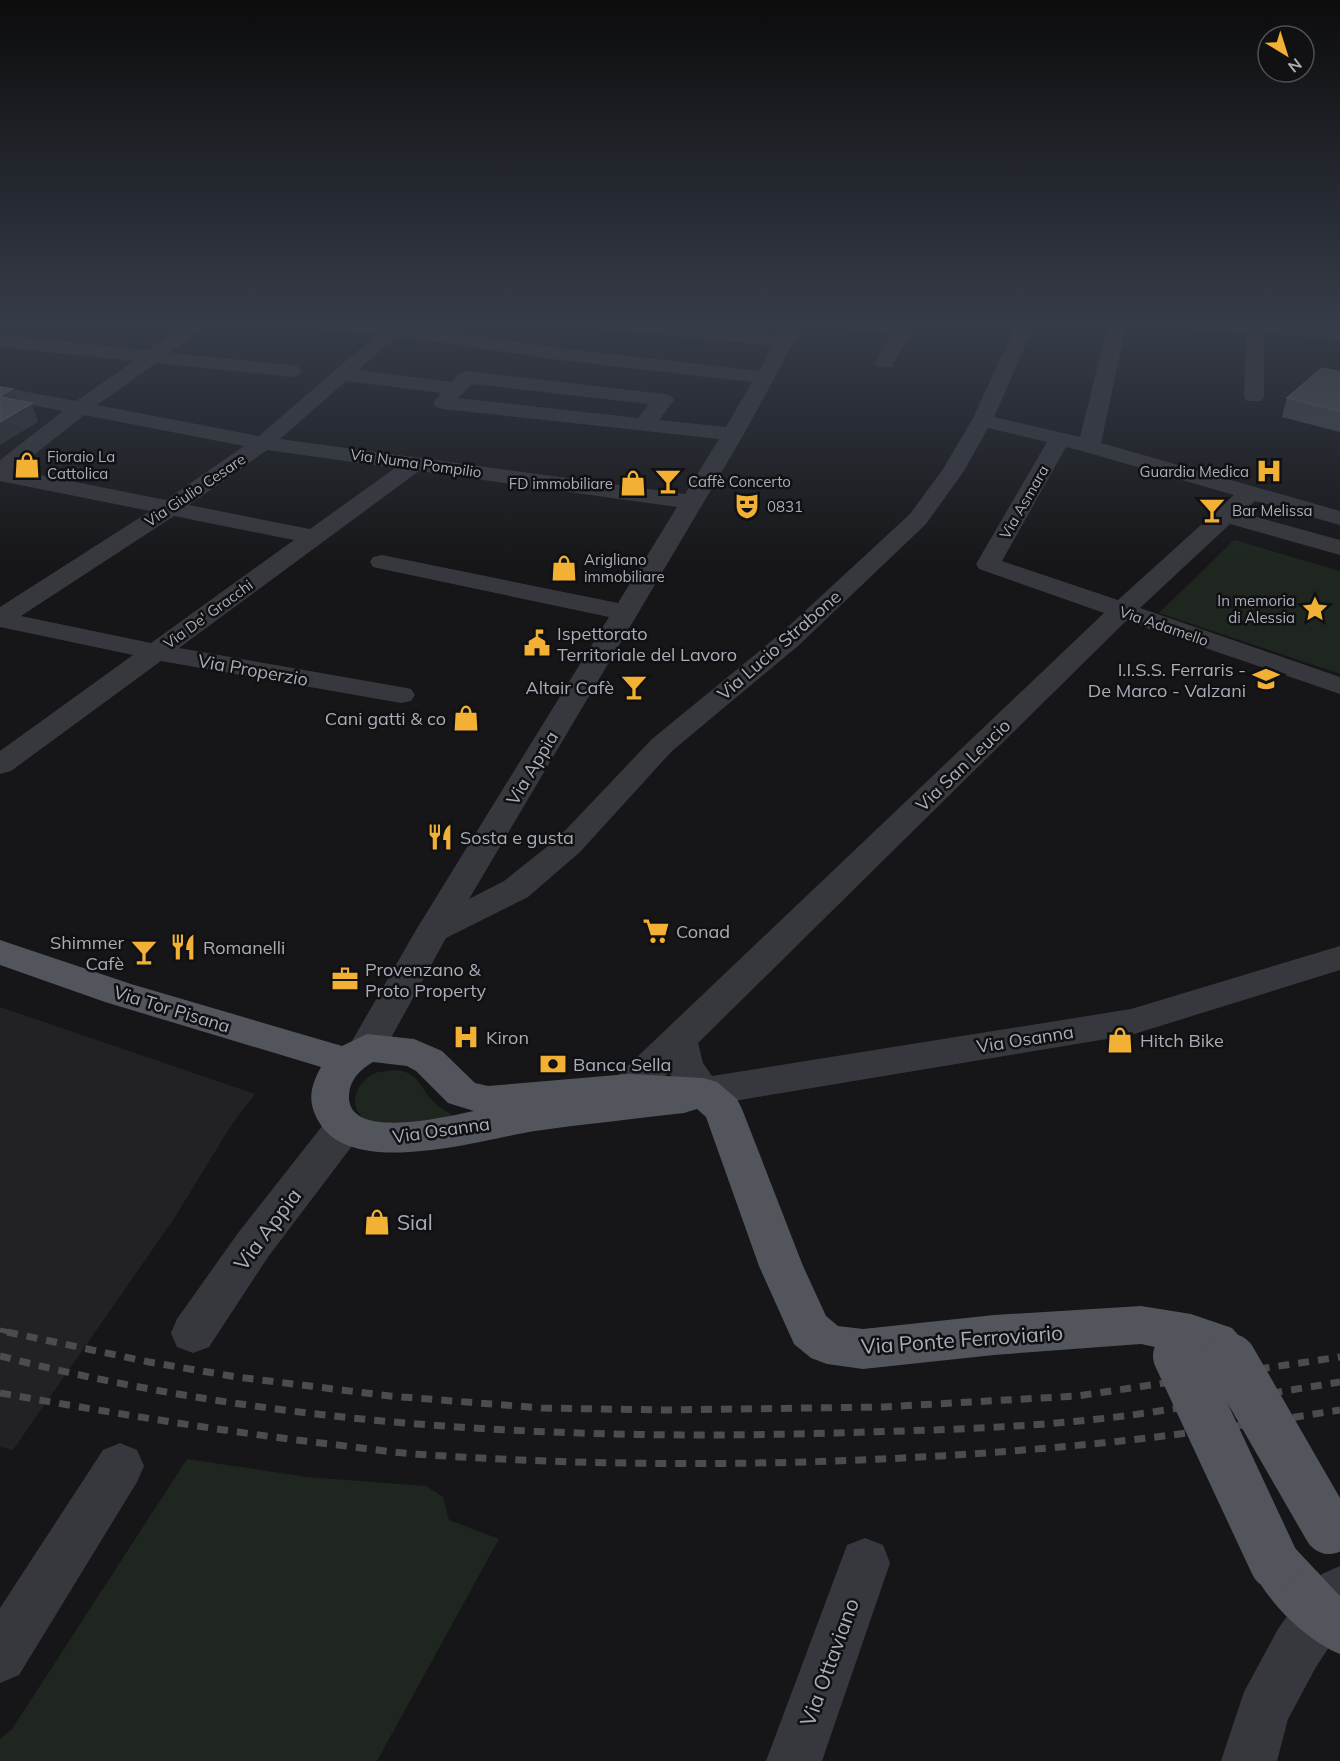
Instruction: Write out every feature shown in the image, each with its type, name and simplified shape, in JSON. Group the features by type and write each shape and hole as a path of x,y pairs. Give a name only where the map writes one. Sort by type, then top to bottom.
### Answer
{"main road":[{"name":"Via Tor Pisana","path":"0,952 118,993 357,1054"},
{"name":"Via Osanna","path":"357,1054 414,1053 429,1060 462,1093 488,1101 629,1088 703,1092"},
{"path":"344,1127 334,1115 328,1098 334,1077 357,1054"},
{"name":"Via Osanna","path":"344,1127 376,1138 410,1137 499,1122 684,1098 703,1092"},
{"name":"Via Ponte Ferroviario","path":"703,1092 723,1109 781,1266 810,1330 827,1344 863,1349 994,1335 1141,1325 1172,1342 1216,1342 1232,1359 1335,1534"},
{"path":"1172,1342 1275,1564 1333,1611"}],"street":[{"name":"Via Numa Pompilio","path":"54,403 263,443 691,502"},
{"path":"0,473 87,403"},
{"name":"Via Giulio Cesare","path":"0,619 171,507 263,443 307,403"},
{"path":"445,403 733,434"},
{"path":"644,424 661,403"},
{"name":"Via Appia","path":"357,1054 626,613 749,403"},
{"name":"Via Lucio Strabone","path":"433,930 490,902 525,881 569,845 662,745 797,633 918,519 953,471 990,403"},
{"path":"1089,446 1099,403"},
{"path":"982,420 1089,446 1340,518"},
{"name":"Via Asmara","path":"988,564 1060,439"},
{"name":"Via De' Gracchi","path":"0,765 416,463"},
{"path":"0,473 316,537"},
{"name":"Via San Leucio","path":"629,1088 1121,611 1251,492"},
{"path":"1227,516 1340,548"},
{"path":"382,562 626,613"},
{"name":"Via Adamello","path":"988,564 1340,686"},
{"name":"Via Properzio","path":"0,619 156,652 401,695"},
{"name":"Via Osanna","path":"703,1092 1131,1022 1340,958"},
{"path":"679,1041 680,1055 688,1075 703,1092"},
{"name":"Via Appia","path":"193,1333 253,1245 344,1127"},
{"path":"0,1656 120,1466"},
{"name":"Via Ottaviano","path":"794,1761 865,1563"},
{"path":"1249,1761 1263,1711 1297,1648 1333,1611"}],"shaded area":[{"path":"1234,540 1340,571 1340,674 1159,613"},
{"path":"0,1007 255,1094 232,1124 173,1220 13,1450 0,1447"},
{"path":"396,1070 410,1074 434,1102 454,1116 391,1127 381,1126 363,1118 355,1104 358,1089 370,1076 378,1072"},
{"path":"187,1459 307,1477 426,1486 443,1497 449,1520 499,1539 377,1761 0,1761 0,1739 12,1729"}],"building":[{"path":"0,403 32,403 0,422"},
{"path":"1308,403 1340,403 1340,411"}],"railway":[{"path":"0,1330 14,1333"},
{"path":"7,1332 149,1362 237,1377 390,1396 542,1408 664,1410 883,1407 1077,1396 1340,1357"},
{"path":"0,1356 102,1380 206,1399 310,1413 414,1424 519,1431 625,1434 835,1433 1021,1426 1132,1415 1340,1382"},
{"path":"0,1393 120,1414 388,1451 514,1460 600,1463 770,1463 1027,1450 1140,1439 1340,1410"}],"place":[{"name":"Fioraio La Cattolica","path":"27,465"},
{"name":"Guardia Medica","path":"1269,471"},
{"name":"Caffè Concerto","path":"668,481"},
{"name":"FD immobiliare","path":"633,483"},
{"name":"0831","path":"747,506"},
{"name":"Bar Melissa","path":"1212,510"},
{"name":"Arigliano immobiliare","path":"564,568"},
{"name":"In memoria di Alessia","path":"1315,609"},
{"name":"Ispettorato Territoriale del Lavoro","path":"537,643"},
{"name":"I.I.S.S. Ferraris - De Marco - Valzani","path":"1266,679"},
{"name":"Altair Cafè","path":"634,687"},
{"name":"Cani gatti & co","path":"466,718"},
{"name":"Sosta e gusta","path":"440,837"},
{"name":"Conad","path":"656,931"},
{"name":"Romanelli","path":"183,947"},
{"name":"Shimmer Cafè","path":"144,952"},
{"name":"Provenzano & Proto Property","path":"345,979"},
{"name":"Kiron","path":"466,1037"},
{"name":"Hitch Bike","path":"1120,1040"},
{"name":"Banca Sella","path":"553,1064"},
{"name":"Sial","path":"377,1222"}]}
